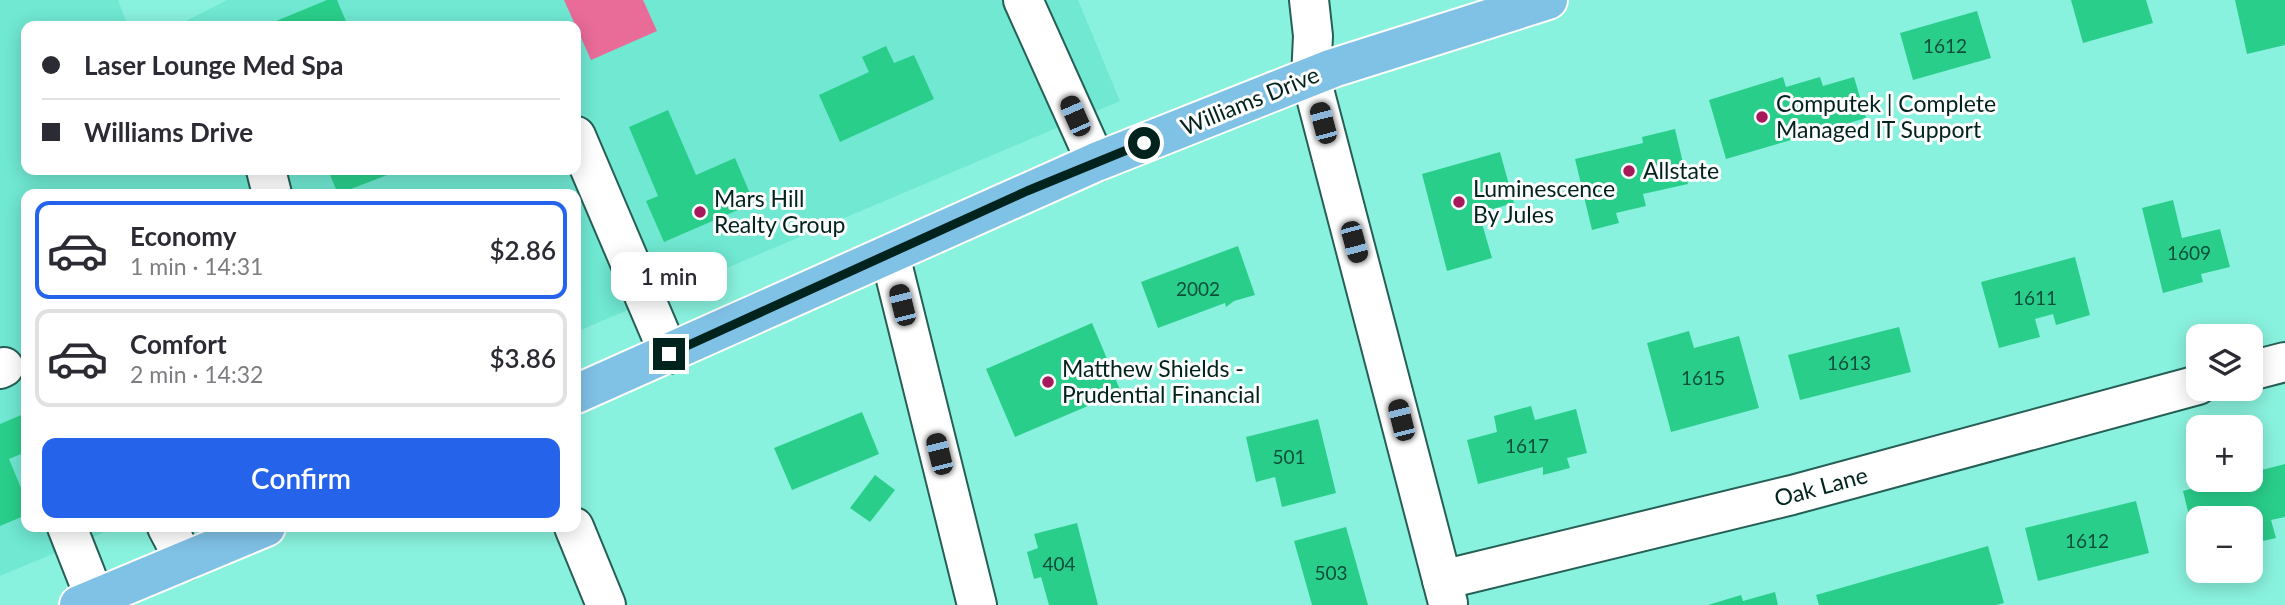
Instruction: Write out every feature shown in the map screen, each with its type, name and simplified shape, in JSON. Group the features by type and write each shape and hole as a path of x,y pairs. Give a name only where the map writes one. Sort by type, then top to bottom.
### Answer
{"main road":[{"name":"Williams Drive","path":"581,392 1096,162 1333,68 1548,0"},
{"path":"87,601 254,532"}],"street":[{"path":"1023,0 1096,162"},
{"path":"1309,0 1311,78 1445,592"},
{"path":"581,148 669,354"},
{"path":"890,255 977,605"},
{"path":"2263,368 2285,362"},
{"name":"Oak Lane","path":"1445,592 2186,389"},
{"path":"68,532 87,601"},
{"path":"170,532 185,561"},
{"path":"576,532 607,605"}],"shaded area":[{"path":"0,0 118,0 126,21 21,21 21,175 581,175 581,21 186,21 227,0 1078,0 1120,101 581,330 581,189 21,189 21,532 105,532 0,576"},
{"path":"564,0 643,0 657,31 591,60 581,38 581,21 573,21"}],"building":[{"path":"327,0 337,0 346,21 276,21"},
{"path":"2071,0 2146,0 2153,23 2083,43"},
{"path":"2235,0 2285,0 2285,45 2247,54"},
{"path":"1977,11 1991,58 1913,80 1900,33"},
{"path":"886,46 894,63 914,55 934,99 840,142 819,95 869,72 862,57"},
{"path":"1783,77 1786,87 1820,77 1823,86 1854,77 1866,118 1726,159 1709,100"},
{"path":"668,110 696,175 735,158 754,203 664,242 646,201 658,196 629,127"},
{"path":"1675,129 1688,184 1643,194 1646,206 1616,213 1619,223 1592,230 1575,159 1643,143 1642,137"},
{"path":"1500,152 1514,203 1479,213 1492,258 1447,271 1422,174"},
{"path":"330,175 387,175 351,189 336,189"},
{"path":"2173,200 2182,238 2220,229 2230,267 2201,274 2203,282 2163,293 2142,208"},
{"path":"1238,246 1255,295 1158,328 1141,282"},
{"path":"2075,257 2090,315 2056,325 2053,314 2035,319 2040,337 1999,348 1981,282"},
{"path":"1092,323 1121,392 1015,437 986,369"},
{"path":"1899,327 1911,372 1800,400 1788,355"},
{"path":"1689,331 1694,348 1739,336 1759,408 1671,432 1647,343"},
{"path":"1531,406 1535,420 1576,409 1587,453 1567,458 1570,468 1543,475 1543,467 1478,484 1467,440 1497,432 1494,416"},
{"path":"862,412 879,454 792,490 774,448"},
{"path":"21,415 21,454 9,459 21,488 21,517 0,526 0,424"},
{"path":"1318,419 1336,493 1282,507 1275,477 1256,482 1246,437"},
{"path":"2285,464 2285,517 2271,520 2276,538 2263,541 2263,506 2187,506 2183,491 2186,490 2263,492 2263,470"},
{"path":"875,475 895,490 870,522 850,508"},
{"path":"2136,501 2149,553 2038,581 2025,528"},
{"path":"1077,523 1098,605 1049,605 1041,577 1034,579 1027,552 1038,548 1034,534"},
{"path":"1346,527 1368,605 1312,605 1294,541"},
{"path":"1988,546 2004,603 1819,605 1816,595"},
{"path":"1775,592 1778,605 1708,605 1741,595 1743,601"}],"place":[{"name":"Computek | Complete Managed IT Support","path":"1762,117"},
{"name":"Allstate","path":"1629,171"},
{"name":"Luminescence By Jules","path":"1459,202"},
{"name":"Mars Hill Realty Group","path":"700,212"},
{"name":"Matthew Shields - Prudential Financial","path":"1048,382"}],"route":[{"path":"669,354 1027,191 1144,143"}]}
